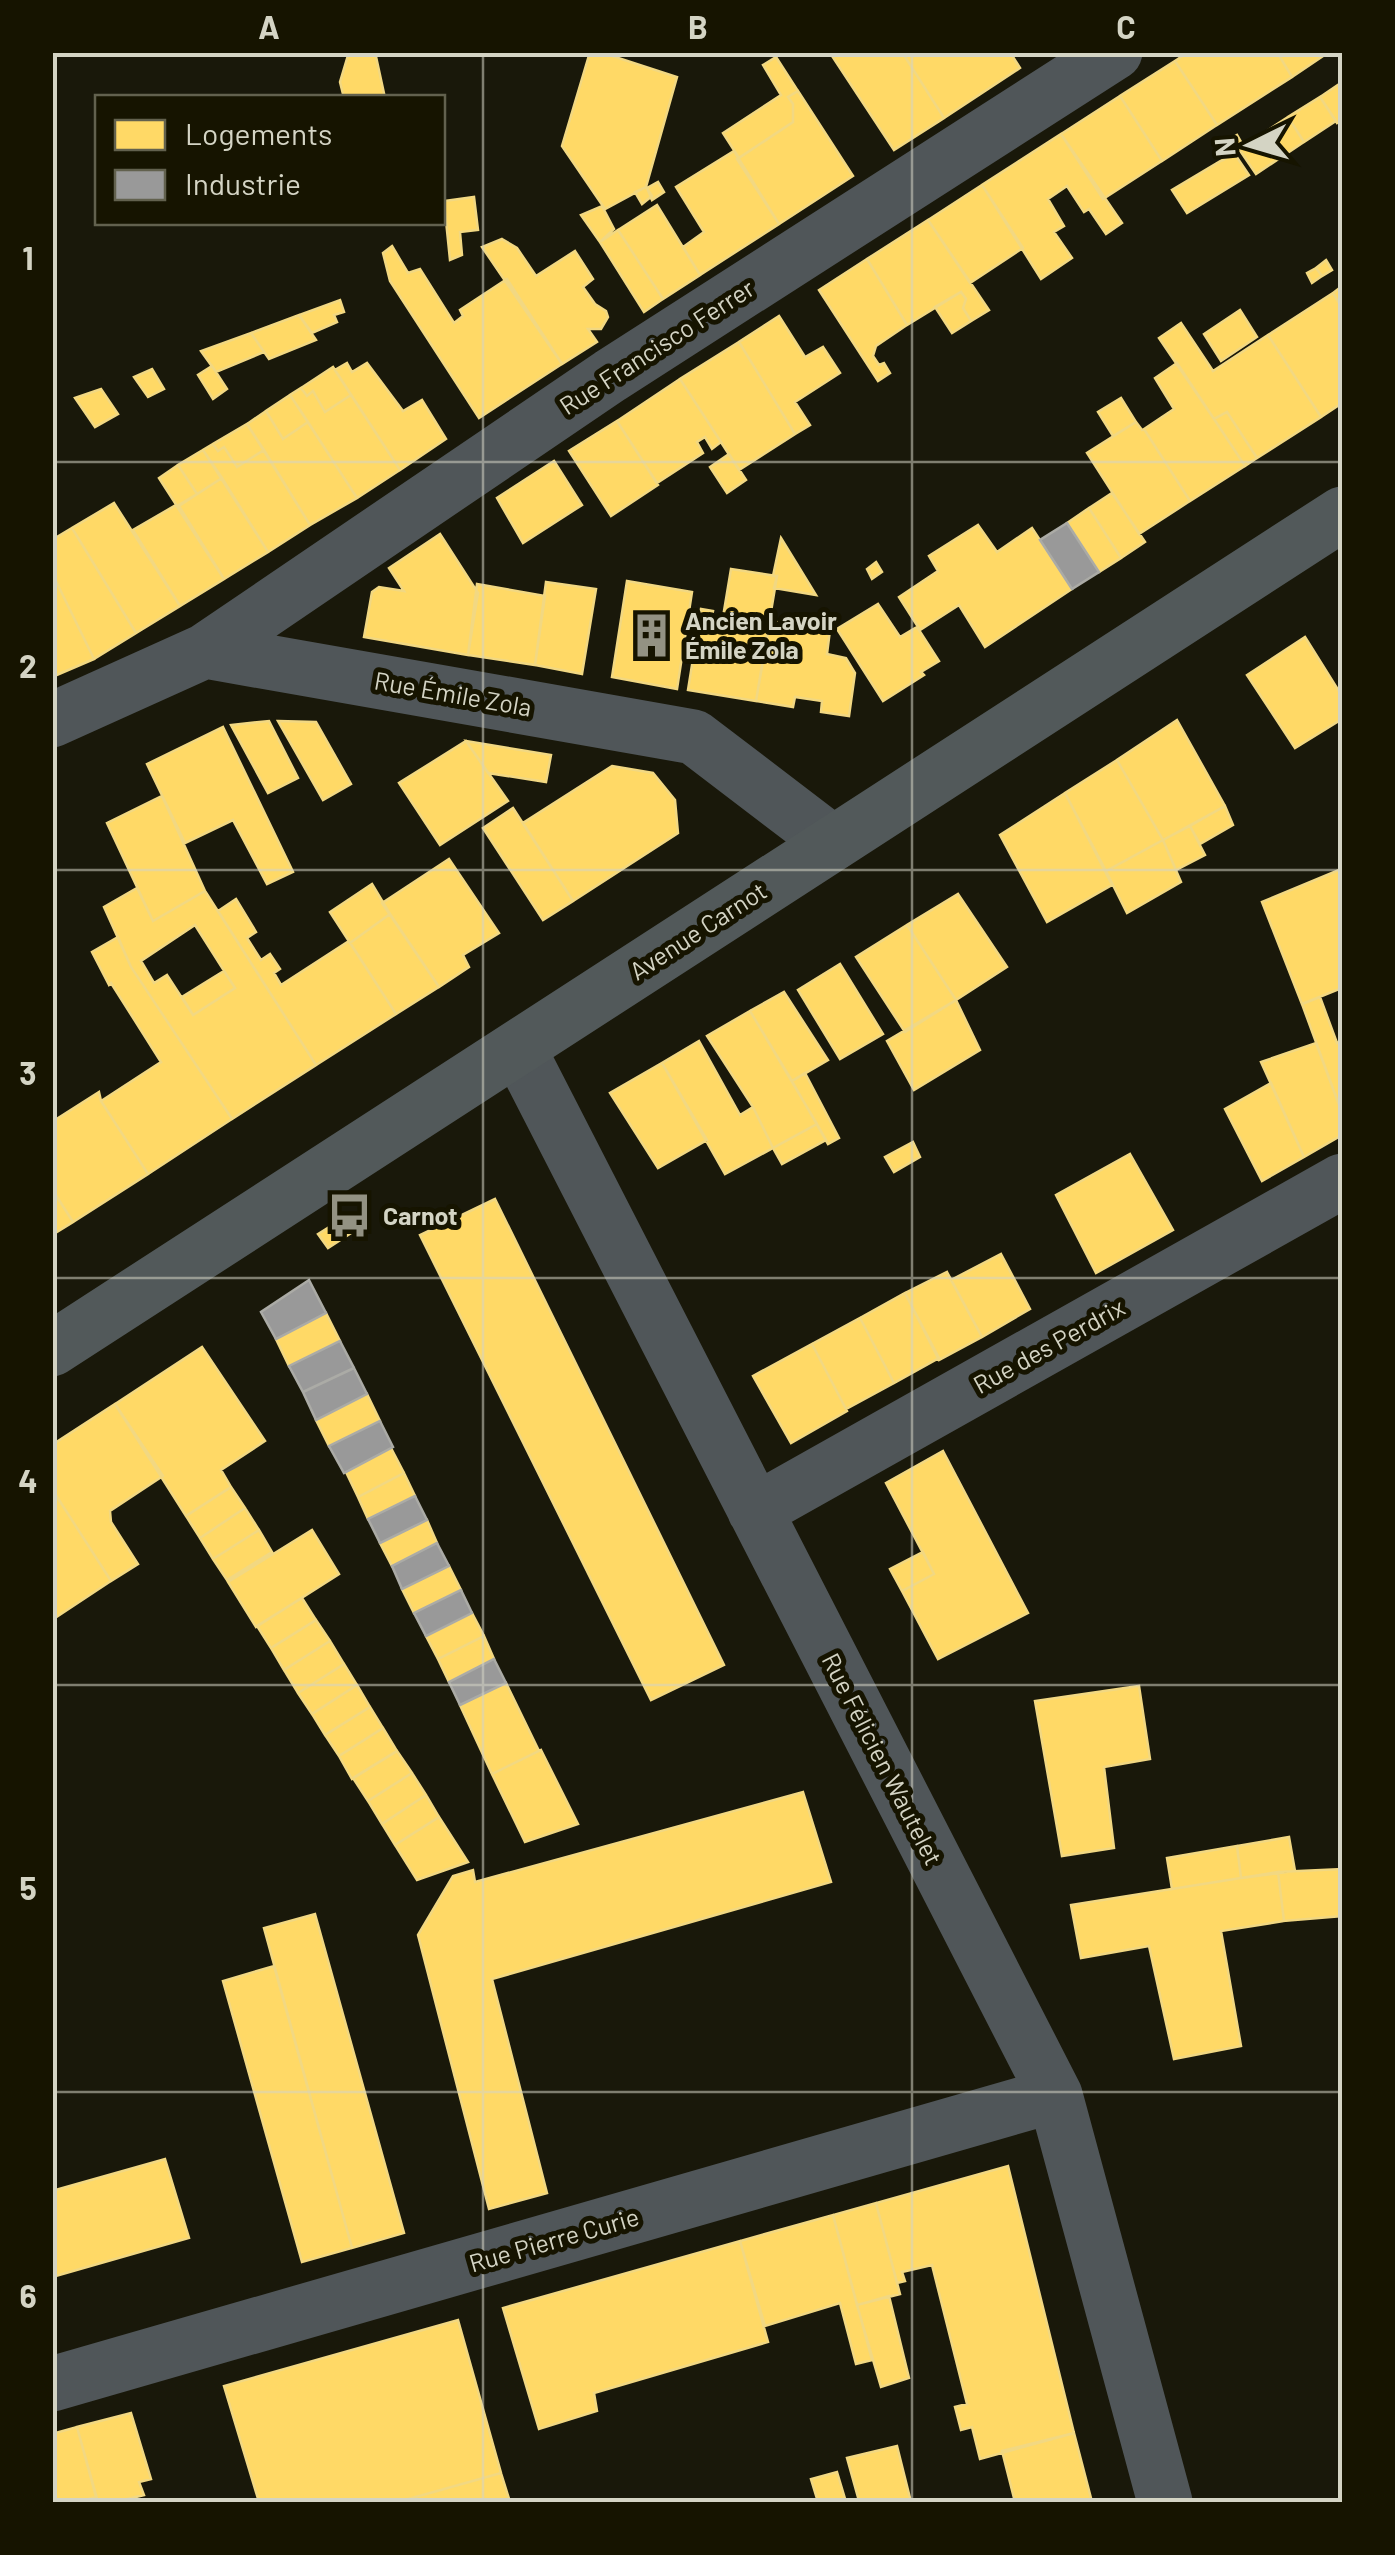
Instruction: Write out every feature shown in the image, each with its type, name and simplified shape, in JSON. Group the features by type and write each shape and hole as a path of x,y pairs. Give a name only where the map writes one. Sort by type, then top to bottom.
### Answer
{"main road":[{"name":"Avenue Carnot","path":"52,1349 1342,514"}],"street":[{"name":"Rue Francisco Ferrer","path":"206,650 610,376 1115,52"},
{"path":"52,720 206,650"},
{"name":"Rue Émile Zola","path":"206,650 694,737 834,844"},
{"name":"Rue Félicien Wautelet","path":"518,1048 1055,2096 1164,2502"},
{"name":"Rue des Perdrix","path":"755,1511 1342,1182"},
{"name":"Rue Pierre Curie","path":"52,2384 1055,2096"}],"building: Logements":[{"path":"349,52 375,52 384,95 343,95 340,82"},
{"path":"590,52 677,77 646,187 605,209 562,146"},
{"path":"836,52 902,52 944,118 894,150 832,56"},
{"path":"902,52 1010,52 1020,68 944,118"},
{"path":"1188,52 1277,52 1292,77 1217,125 1175,61"},
{"path":"1277,52 1329,52 1292,77"},
{"path":"776,57 798,91 788,97 793,104 793,122 739,158 723,133 781,95 763,65"},
{"path":"1175,61 1217,125 1162,161 1120,96"},
{"path":"1342,82 1342,120 1337,123 1320,97"},
{"path":"798,91 853,176 779,224 737,159 793,122 793,104 788,97"},
{"path":"1120,96 1162,161 1103,199 1061,134"},
{"path":"1320,97 1336,121 1304,142 1288,117"},
{"path":"1288,117 1304,142 1256,174 1239,149"},
{"path":"1061,134 1122,223 1106,234 1089,209 1084,212 1067,186 1048,199 1064,226 1054,232 1072,258 1041,279 982,185"},
{"path":"1237,135 1244,147 1235,153 1227,141"},
{"path":"1227,141 1235,153 1223,160 1217,149"},
{"path":"734,151 779,224 700,275 683,247 704,232 676,187"},
{"path":"1234,153 1249,175 1187,213 1172,190"},
{"path":"658,182 664,192 652,200 647,188"},
{"path":"982,185 1023,248 970,283 928,220"},
{"path":"646,187 652,196 642,204 635,192"},
{"path":"474,197 478,230 460,232 462,255 450,260 445,211 445,201"},
{"path":"657,205 700,275 663,299 618,230"},
{"path":"602,206 614,229 600,242 581,215"},
{"path":"928,220 989,310 971,321 963,308 966,299 961,292 907,325 867,259"},
{"path":"618,230 663,299 644,312 600,242"},
{"path":"502,239 517,248 536,276 575,251 593,279 583,287 608,317 601,329 588,329 597,342 562,364 482,247"},
{"path":"392,246 408,273 420,269 454,323 463,316 460,310 507,279 562,364 479,418 390,281 383,253"},
{"path":"867,259 907,325 876,346 873,356 890,373 878,381 819,290"},
{"path":"1326,260 1332,270 1322,276 1316,268"},
{"path":"1316,268 1322,276 1312,283 1307,273"},
{"path":"1342,286 1342,308 1333,293"},
{"path":"961,292 966,299 963,308 971,321 952,333 935,307"},
{"path":"1333,293 1342,308 1342,403 1321,417 1268,335"},
{"path":"340,300 344,312 334,315 337,322 312,333 299,315"},
{"path":"1240,310 1257,337 1221,361 1204,334"},
{"path":"299,315 316,340 269,359 251,333"},
{"path":"779,316 805,357 823,347 840,373 795,402 810,425 795,434 739,342"},
{"path":"1181,323 1213,371 1268,335 1321,417 1257,458 1227,412 1214,419 1159,338"},
{"path":"251,333 264,352 216,372 201,351"},
{"path":"739,342 795,434 739,470 680,379"},
{"path":"347,363 352,372 367,363 403,411 422,400 446,439 400,470 335,370"},
{"path":"1177,363 1245,466 1190,501 1144,429 1174,409 1155,378"},
{"path":"212,366 227,389 213,399 198,375"},
{"path":"333,367 351,395 325,412 313,391 307,396 301,388"},
{"path":"152,369 164,389 148,397 134,377"},
{"path":"680,379 721,442 712,449 705,437 697,442 703,453 657,483 617,421"},
{"path":"301,388 307,396 313,391 325,412 351,395 400,470 357,498 290,395"},
{"path":"101,389 118,414 95,427 75,398"},
{"path":"290,395 308,422 283,439 266,411"},
{"path":"1121,398 1136,422 1113,436 1098,412"},
{"path":"266,411 283,439 308,422 357,498 310,525 247,424"},
{"path":"1227,412 1257,458 1245,466 1214,419"},
{"path":"617,421 658,485 611,516 569,451"},
{"path":"1136,422 1190,501 1139,534 1087,453"},
{"path":"247,424 264,450 237,467 224,447 218,451 213,444"},
{"path":"213,444 218,451 224,447 237,467 264,450 310,525 268,552 203,450"},
{"path":"203,450 222,478 197,494 178,465"},
{"path":"729,454 746,480 727,493 710,467"},
{"path":"554,461 582,505 523,543 497,498"},
{"path":"178,465 197,494 177,506 159,478"},
{"path":"222,478 268,552 224,579 179,506"},
{"path":"1112,493 1145,542 1121,558 1089,508"},
{"path":"114,503 180,606 136,633 72,528"},
{"path":"176,505 224,579 180,606 133,530"},
{"path":"1089,508 1121,558 1099,572 1067,523"},
{"path":"978,525 997,552 1032,528 1072,589 985,647 959,605 920,630 899,597 938,571 929,556"},
{"path":"72,528 136,633 94,659 52,573 52,540"},
{"path":"440,534 478,593 468,655 364,637 372,592 379,587 404,591 389,568"},
{"path":"781,538 816,595 774,588"},
{"path":"876,562 882,572 872,579 867,569"},
{"path":"731,569 777,576 756,701 688,690 701,609 713,611 711,622 722,623"},
{"path":"52,573 94,659 52,677"},
{"name":"Ancien Lavoir Émile Zola","path":"627,581 692,592 677,689 612,677"},
{"path":"546,582 596,589 582,674 535,665"},
{"path":"477,584 545,596 535,665 468,655"},
{"path":"878,604 900,637 917,627 939,661 883,701 837,629"},
{"path":"770,621 830,630 827,654 846,658 855,673 849,716 821,712 822,701 795,697 793,707 756,701"},
{"path":"1305,637 1342,696 1342,719 1295,748 1247,675"},
{"path":"1177,720 1225,806 1163,840 1117,760"},
{"path":"269,721 298,778 268,793 231,725"},
{"path":"278,721 316,722 351,784 323,800"},
{"path":"223,727 293,872 267,884 233,820 185,843 147,764"},
{"path":"466,741 508,801 440,845 399,783"},
{"path":"466,741 551,755 546,782 488,773"},
{"path":"1117,760 1163,840 1106,871 1065,793"},
{"path":"612,766 653,773 675,800 678,833 573,901 523,823"},
{"path":"1065,793 1112,885 1047,922 1000,835"},
{"path":"162,796 205,891 153,921 107,823"},
{"path":"1225,806 1233,825 1200,844 1190,826"},
{"path":"513,808 573,901 543,920 483,828"},
{"path":"1190,826 1205,855 1176,870 1163,840"},
{"path":"1163,840 1181,882 1127,913 1106,871"},
{"path":"449,859 499,933 463,955 469,967 439,987 382,903"},
{"path":"1339,870 1342,988 1302,1004 1262,902"},
{"path":"372,884 390,914 350,943 330,912"},
{"path":"137,888 153,921 205,891 316,1065 232,1119 131,967 104,907","holes":["195,925 235,988 193,1015 167,975 154,983 141,961"]},
{"path":"958,894 1007,967 956,1000 907,925"},
{"path":"236,899 256,932 247,938 261,960 270,954 280,969 274,973 281,985 349,941 396,1014 316,1065 218,911"},
{"path":"390,914 439,987 396,1014 350,943"},
{"path":"907,925 956,1000 905,1032 856,957"},
{"path":"118,937 131,967 232,1119 148,1174 101,1101 161,1062 109,985 92,952"},
{"path":"840,964 883,1034 840,1059 798,990"},
{"path":"224,971 235,988 193,1015 182,997"},
{"path":"784,992 828,1060 792,1081 750,1011"},
{"path":"1320,997 1337,1043 1342,1041 1342,1113 1302,1004"},
{"path":"956,1000 980,1050 914,1090 887,1041"},
{"path":"750,1011 817,1124 773,1148 753,1107 707,1036"},
{"path":"699,1041 740,1115 753,1107 773,1148 725,1174 662,1063"},
{"path":"1316,1043 1342,1113 1342,1135 1304,1157 1261,1062"},
{"path":"662,1063 707,1140 658,1168 610,1093"},
{"path":"805,1073 839,1138 828,1144 792,1081"},
{"path":"1271,1083 1304,1157 1262,1181 1225,1109"},
{"path":"99,1092 148,1174 73,1222 52,1189 52,1122"},
{"path":"817,1124 826,1140 782,1164 773,1148"},
{"path":"913,1142 920,1157 894,1172 885,1157"},
{"path":"1130,1154 1173,1230 1096,1273 1056,1195"},
{"path":"52,1189 73,1222 52,1235"},
{"path":"495,1199 724,1665 651,1700 420,1235"},
{"path":"350,1214 359,1228 328,1248 318,1234"},
{"path":"1001,1254 1030,1309 982,1337 951,1280"},
{"path":"947,1272 982,1337 939,1360 905,1293"},
{"path":"905,1293 939,1358 894,1383 860,1318"},
{"path":"326,1313 340,1341 289,1366 276,1339"},
{"path":"860,1318 894,1383 846,1409 812,1344"},
{"path":"812,1344 847,1411 791,1443 753,1376"},
{"path":"202,1347 265,1441 221,1470 231,1487 186,1516 115,1404"},
{"path":"367,1394 380,1421 329,1446 316,1420"},
{"path":"115,1404 163,1476 110,1511 111,1522 138,1564 111,1581 52,1489 52,1445"},
{"path":"391,1448 404,1473 358,1497 346,1472"},
{"path":"943,1451 1028,1613 938,1659 902,1591 934,1574 886,1483"},
{"path":"404,1473 415,1496 368,1519 358,1497"},
{"path":"231,1487 245,1508 200,1538 186,1516"},
{"path":"52,1489 111,1581 52,1620"},
{"path":"245,1508 259,1530 213,1559 200,1538"},
{"path":"427,1520 437,1543 392,1566 380,1543"},
{"path":"259,1530 272,1552 227,1580 213,1559"},
{"path":"312,1530 339,1574 256,1627 228,1582"},
{"path":"923,1552 934,1574 902,1591 890,1569"},
{"path":"449,1566 461,1590 414,1613 402,1589"},
{"path":"302,1598 316,1620 271,1648 257,1626"},
{"path":"472,1613 484,1636 438,1659 426,1636"},
{"path":"316,1620 330,1641 284,1670 271,1648"},
{"path":"484,1636 494,1659 449,1682 438,1659"},
{"path":"330,1641 344,1664 298,1693 284,1670"},
{"path":"344,1664 357,1685 312,1714 298,1693"},
{"path":"506,1683 539,1751 492,1774 460,1705"},
{"path":"357,1685 370,1707 325,1735 312,1714"},
{"path":"1139,1686 1150,1759 1104,1767 1114,1848 1062,1856 1035,1701"},
{"path":"370,1707 383,1728 339,1756 325,1735"},
{"path":"383,1728 397,1751 352,1779 339,1756"},
{"path":"541,1750 578,1824 525,1842 492,1774"},
{"path":"397,1751 412,1773 368,1801 353,1778"},
{"path":"412,1773 426,1795 382,1824 368,1801"},
{"path":"803,1792 831,1882 492,1979 547,2193 489,2209 418,1935 453,1876 473,1870 475,1882"},
{"path":"426,1795 439,1817 395,1845 382,1824"},
{"path":"439,1817 468,1862 417,1880 395,1845"},
{"path":"1289,1837 1295,1871 1241,1878 1237,1846"},
{"path":"1237,1846 1241,1878 1172,1889 1167,1858"},
{"path":"1342,1869 1342,1916 1284,1921 1278,1872"},
{"path":"1278,1872 1284,1921 1221,1931 1241,2046 1174,2059 1149,1946 1081,1958 1071,1905"},
{"path":"315,1914 404,2233 352,2248 264,1928"},
{"path":"274,1966 352,2248 302,2262 223,1981"},
{"path":"165,2159 189,2238 52,2277 52,2191"},
{"path":"1008,2166 1074,2433 980,2459 972,2427 961,2430 955,2407 967,2404 932,2265 902,2272 905,2281 897,2283 876,2203"},
{"path":"876,2203 900,2294 857,2305 833,2215"},
{"path":"833,2215 872,2360 856,2364 840,2303 765,2326 740,2241"},
{"path":"740,2241 768,2342 594,2393 597,2411 539,2429 503,2308"},
{"path":"889,2296 909,2378 881,2387 857,2305"},
{"path":"458,2320 501,2473 398,2502 259,2502 224,2386"},
{"path":"131,2413 151,2479 139,2482 144,2495 98,2502 77,2427"},
{"path":"77,2427 96,2497 52,2502 52,2434"},
{"path":"1074,2433 1092,2502 1015,2502 1002,2451"},
{"path":"897,2446 911,2502 853,2502 859,2501 847,2458"},
{"path":"837,2472 846,2502 818,2502 811,2479"},
{"path":"501,2473 510,2502 398,2502"}],"building: Industrie":[{"path":"1067,523 1099,572 1072,589 1040,540"},
{"path":"309,1280 326,1313 276,1339 261,1312"},
{"path":"340,1341 354,1368 303,1392 289,1366"},
{"path":"354,1368 367,1394 316,1420 303,1392"},
{"path":"380,1421 393,1447 344,1473 329,1446"},
{"path":"415,1496 427,1520 380,1543 368,1519"},
{"path":"437,1543 449,1566 402,1589 392,1566"},
{"path":"461,1590 472,1613 426,1636 414,1613"},
{"path":"494,1659 506,1683 460,1705 449,1682"}],"place":[{"name":"Ancien Lavoir Émile Zola","path":"652,635"},
{"name":"Carnot","path":"350,1216"}]}
